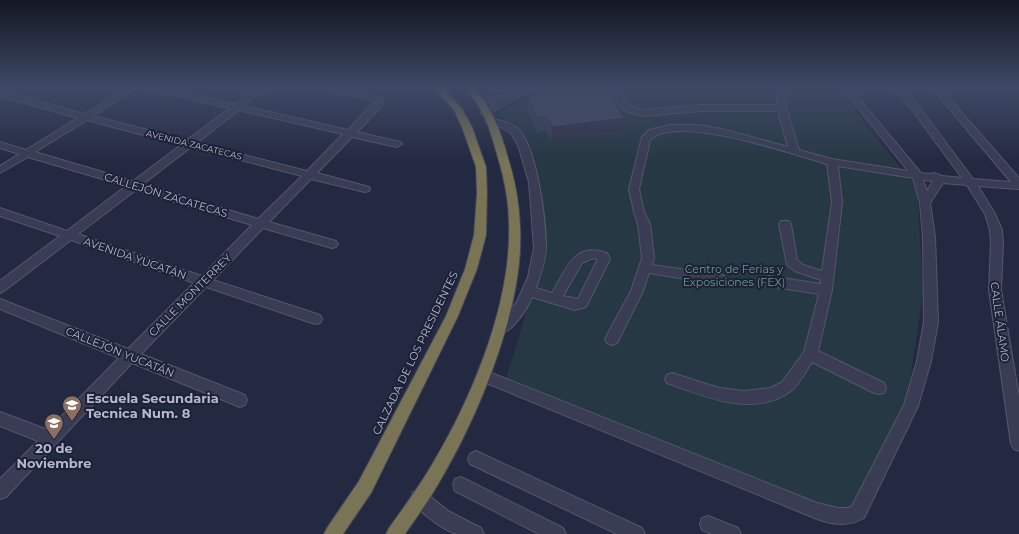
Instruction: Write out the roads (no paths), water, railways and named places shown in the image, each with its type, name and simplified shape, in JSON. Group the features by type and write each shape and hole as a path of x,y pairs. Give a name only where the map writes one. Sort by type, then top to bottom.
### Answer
{"highway":[{"name":"CALZADA DE LOS PRESIDENTES","path":"333,534 365,487 452,316 472,269 480,235 482,193 481,166 467,127 460,113"},
{"path":"395,534 436,472 484,376 500,329 513,266 515,232 512,183 505,157 486,113"}],"street":[{"name":"AVENIDA ZACATECAS","path":"70,113 365,189"},
{"path":"0,170 92,113"},
{"path":"0,288 228,113"},
{"path":"261,113 397,144"},
{"name":"CALLE MONTERREY","path":"0,491 130,356 370,113"},
{"path":"492,113 488,117 514,130 518,135 534,182 540,248 534,277 518,312 500,329"},
{"path":"783,113 794,151"},
{"path":"484,376 816,511 848,517 854,515 861,507 911,406 924,361 931,322 929,237 925,203 917,175 866,113"},
{"name":"CALLE ÁLAMO","path":"919,113 972,183 990,215 996,230 994,290 1018,434"},
{"path":"957,113 1019,186"},
{"path":"612,339 637,291 648,258 646,235 634,189 645,139 652,132 670,128 699,128 722,132 832,162 940,179 1019,186"},
{"name":"CALLEJÓN ZACATECAS","path":"0,145 28,152 332,244"},
{"path":"905,161 940,179"},
{"path":"672,379 719,394 744,398 773,394 787,386 810,354 826,290 837,202 832,162"},
{"path":"925,203 940,179"},
{"name":"AVENIDA YUCATÁN","path":"0,212 315,319"},
{"path":"785,224 791,262 799,268 827,277"},
{"path":"528,291 575,305 582,303 604,259 603,256 594,253 583,256 578,260 555,299"},
{"path":"644,268 722,280"},
{"path":"769,281 826,290"},
{"name":"CALLEJÓN YUCATÁN","path":"0,304 240,400"},
{"path":"810,354 879,388"},
{"path":"0,419 50,438"},
{"path":"476,459 636,534"},
{"path":"461,485 557,534"},
{"path":"419,498 442,517 475,534"},
{"path":"708,524 732,534"}],"place":[{"name":"Escuela Secundaria Tecnica Num. 8","path":"72,422"},
{"name":"20 de Noviembre","path":"54,440"}],"park label":[{"name":"Centro de Ferias y Exposiciones (FEX)","path":"734,275"}]}
